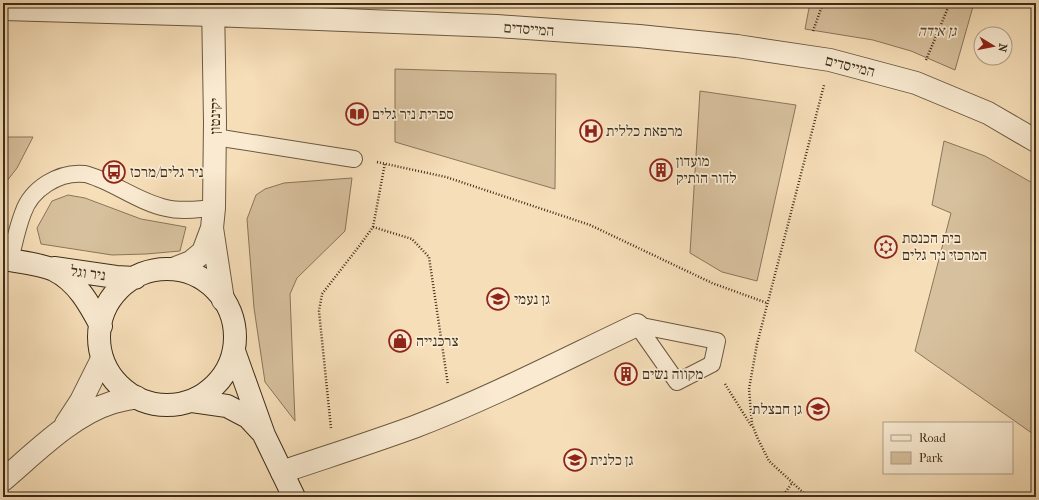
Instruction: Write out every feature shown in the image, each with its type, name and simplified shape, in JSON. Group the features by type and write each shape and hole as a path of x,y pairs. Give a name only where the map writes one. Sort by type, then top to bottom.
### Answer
{"street":[{"name":"המייסדים","path":"3,9 213,9 497,26 737,46 830,60 916,83 988,113 1036,141"},
{"name":"יקינטון","path":"213,9 215,137 213,218 222,300"},
{"name":"יקינטון","path":"173,269 192,262 203,252 213,218"},
{"name":"ניר וגל","path":"6,259 54,270 70,281 92,308 101,326"},
{"name":"ניר וגל","path":"41,267 116,277 135,278"},
{"path":"234,351 225,372 211,389 192,401 170,406 148,403 128,394 112,378 102,359 99,337 103,315 114,295 130,280 150,271 173,269 195,275 214,288 227,306 234,328 234,351 264,435 294,497"},
{"path":"282,472 414,427 452,412 637,325"},
{"path":"62,430 81,401 102,359"},
{"path":"3,480 62,430 90,412 111,403 136,397"},
{"path":"192,401 227,406 248,417 264,435"}],"lane":[{"path":"215,137 354,159"},
{"path":"6,259 23,212 33,194 47,183 65,175 85,174 142,200 166,208 185,210 213,218"},
{"path":"637,325 717,341 712,364 677,382 637,325"}],"path":[{"path":"916,83 950,3"},
{"path":"808,497 769,461 752,424 750,389 757,344 830,60"},
{"path":"354,159 385,163 446,177 590,225 712,284 768,303"},
{"path":"334,455 319,311 322,294 373,227 385,163"},
{"path":"373,227 412,239 429,257 452,412"},
{"path":"712,364 755,431"},
{"path":"782,497 792,483"}],"green space":[{"name":"גן אידה","path":"810,3 974,3 955,70 911,51 873,40 805,29"},
{"path":"395,69 556,74 555,189 395,142"},
{"path":"700,91 796,105 757,281 722,272 690,253"},
{"path":"3,137 33,137 17,168 3,186"},
{"path":"944,141 985,156 1036,185 1036,436 915,351 951,213 932,205"},
{"path":"352,178 345,231 297,278 290,294 295,421 265,382 254,308 247,219 256,195 265,189 284,183"},
{"path":"68,195 85,198 141,219 186,227 180,251 112,255 41,244 37,228 52,201"}],"place":[{"name":"ספרית ניר גלים","path":"357,114"},
{"name":"מרפאת כללית","path":"591,131"},
{"name":"מועדון לדור הותיק","path":"661,170"},
{"name":"ניר גלים/מרכז","path":"114,172"},
{"name":"בית הכנסת המרכזי ניר גלים","path":"886,247"},
{"name":"גן נעמי","path":"498,299"},
{"name":"צרכנייה","path":"400,341"},
{"name":"מקווה נשים","path":"626,374"},
{"name":"גן חבצלת","path":"818,409"},
{"name":"גן כלנית","path":"575,460"}]}
